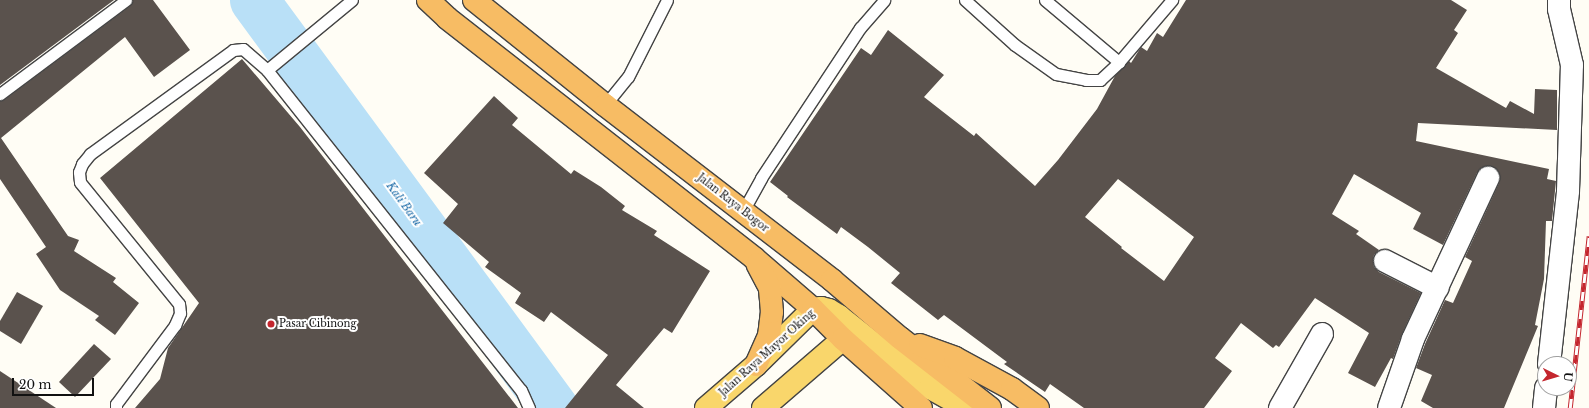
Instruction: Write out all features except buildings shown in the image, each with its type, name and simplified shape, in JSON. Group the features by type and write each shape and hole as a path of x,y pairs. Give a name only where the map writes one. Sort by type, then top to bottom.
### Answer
{"highway":[{"path":"428,0 447,18 754,258 813,309 843,339 921,408"},
{"name":"Jalan Raya Bogor","path":"474,0 605,105 832,280 900,338 990,408"},
{"path":"754,258 770,288 772,312 769,336 756,365"},
{"path":"900,338 955,358 1012,389 1038,408"}],"main road":[{"name":"Jalan Raya Mayor Oking","path":"706,408 756,365 813,309 829,310 839,316 930,388 966,408"},
{"path":"763,408 843,339"}],"street":[{"path":"1550,356 1568,191 1572,73 1572,66 1559,9 1559,0"},
{"path":"1389,408 1413,339 1488,178"},
{"path":"1385,261 1438,288"},
{"path":"1280,408 1322,334"},
{"path":"1544,408 1545,396"}],"lane":[{"path":"0,94 126,0"},
{"path":"267,70 352,0"},
{"path":"605,105 628,77 667,0"},
{"path":"743,211 761,178 860,28 884,0"},
{"path":"965,0 1014,45 1056,74 1086,80 1100,80 1119,62 1172,0"},
{"path":"1045,0 1119,62"},
{"path":"116,408 116,404 175,325 180,313 179,304 80,182 79,172 82,164 90,154 233,50 243,49 248,51 267,70 521,390 529,408"}],"waterway":[{"name":"Kali Baru","path":"254,0 554,408"}],"railway":[{"path":"1570,408 1589,236"}],"place":[{"name":"Pasar Cibinong","path":"271,324"}]}
